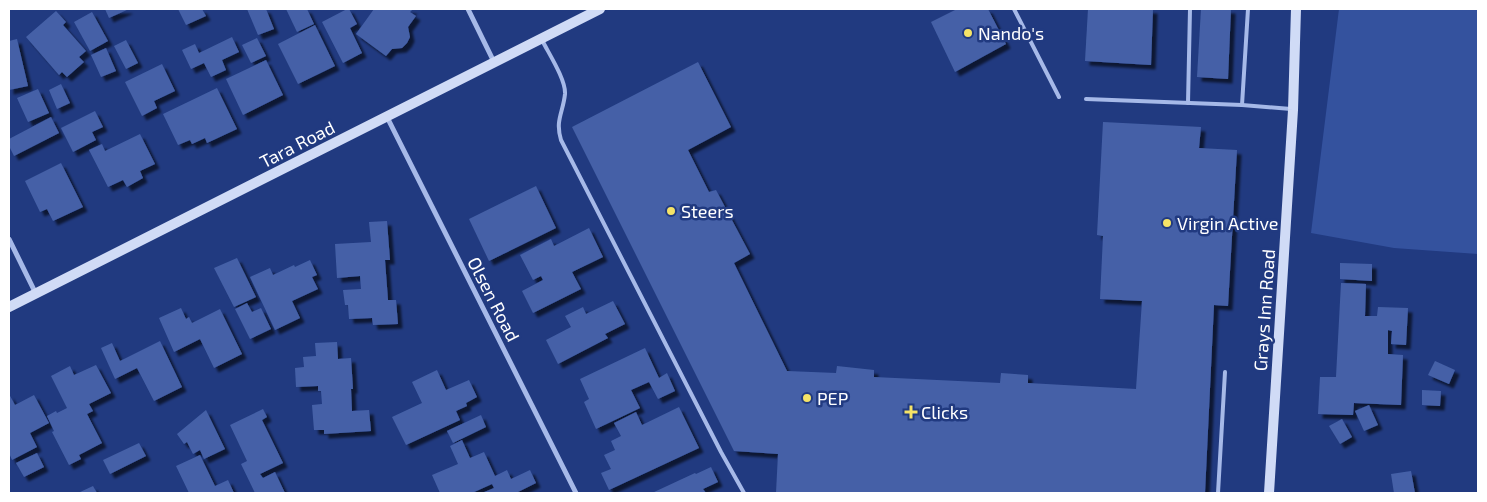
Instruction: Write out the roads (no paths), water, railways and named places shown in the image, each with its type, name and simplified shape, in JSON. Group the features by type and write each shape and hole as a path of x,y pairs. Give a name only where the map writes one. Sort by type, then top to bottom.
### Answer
{"street":[{"path":"468,9 494,62"},
{"name":"Tara Road","path":"9,308 600,9"},
{"name":"Grays Inn Road","path":"1269,493 1293,110 1296,9"},
{"name":"Olsen Road","path":"387,117 576,493"},
{"path":"9,239 36,294"}],"lane":[{"path":"1014,9 1059,97"},
{"path":"1188,103 1190,9"},
{"path":"1242,105 1248,9"},
{"path":"541,38 564,84 565,94 558,118 561,140 721,452 744,493"},
{"path":"1086,99 1242,105 1293,110"},
{"path":"1218,493 1225,372"}],"place":[{"name":"Nando's","path":"968,33"},
{"name":"Steers","path":"671,211"},
{"name":"Virgin Active","path":"1167,223"},
{"name":"PEP","path":"807,398"},
{"name":"Clicks","path":"911,412"}]}
